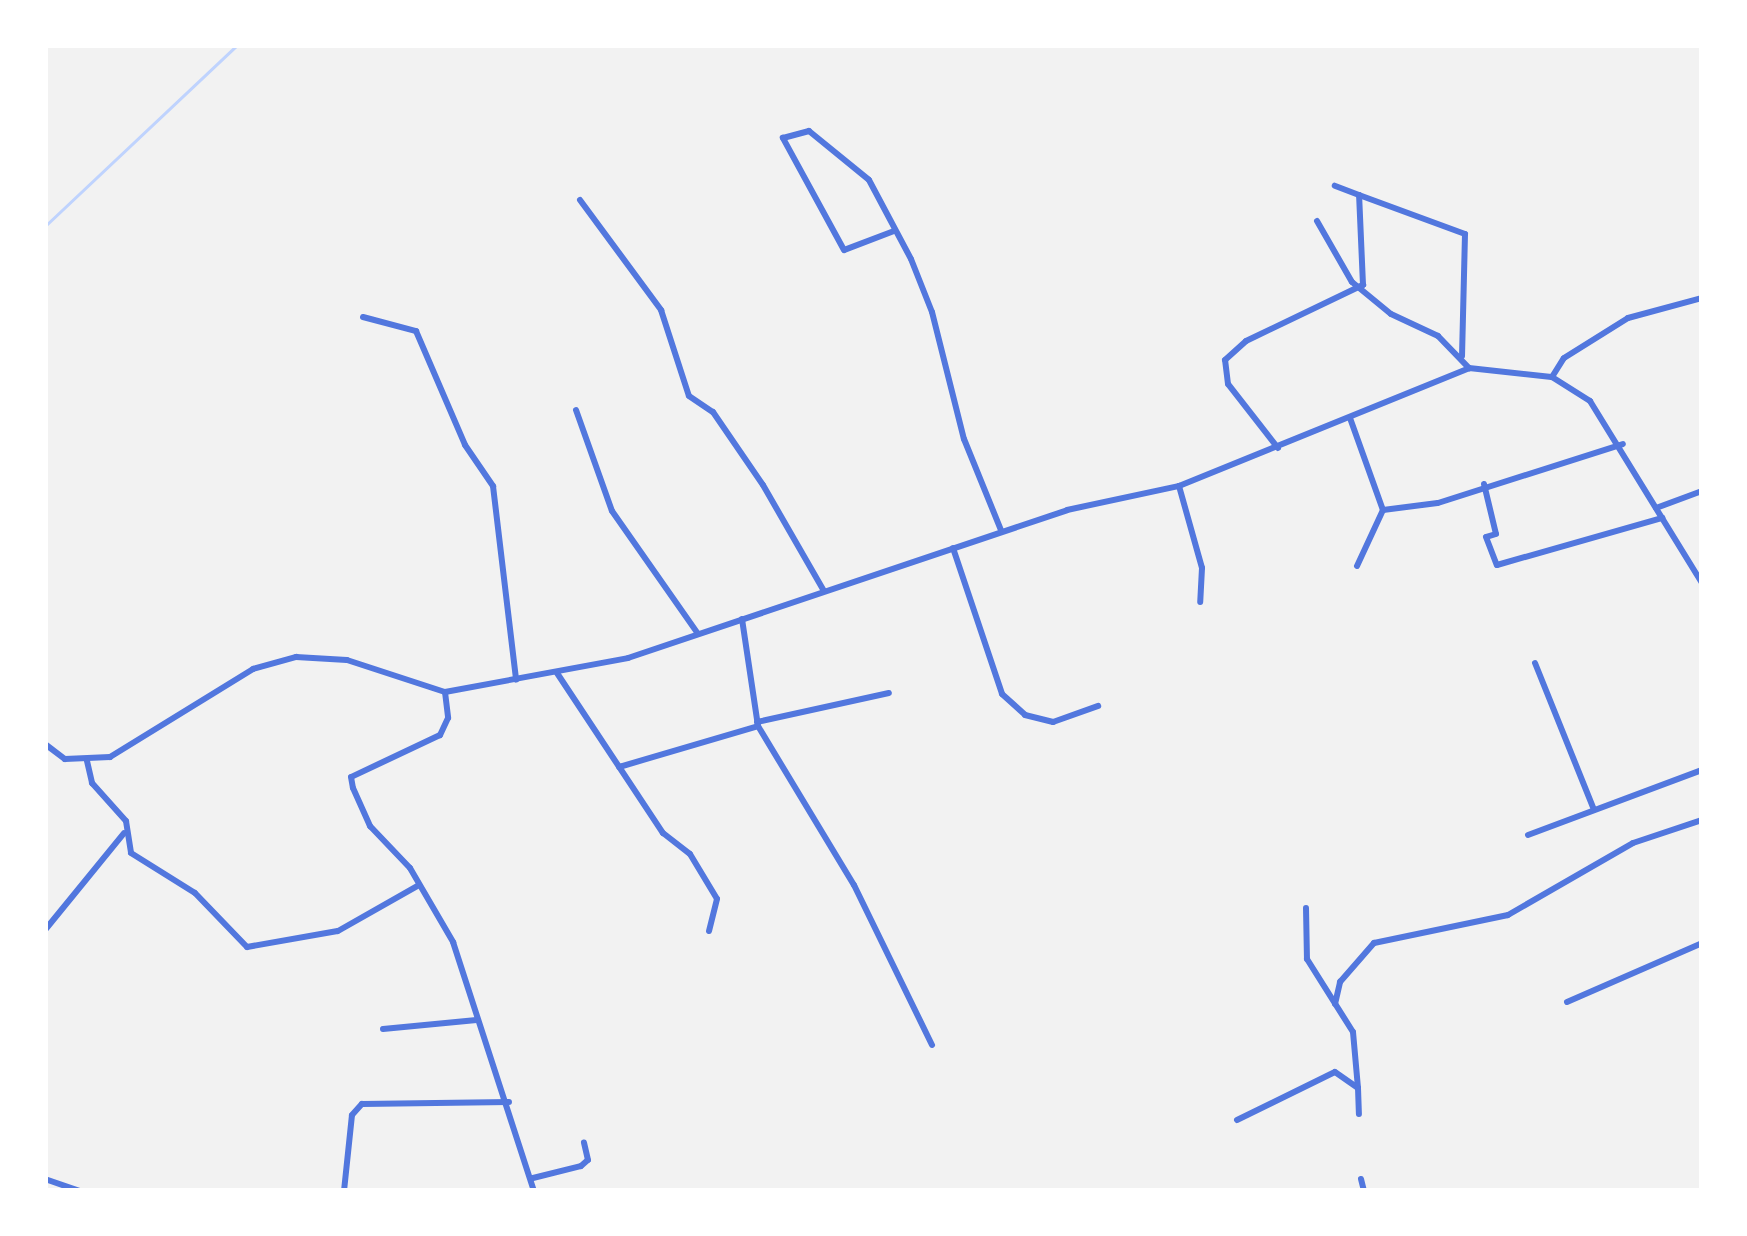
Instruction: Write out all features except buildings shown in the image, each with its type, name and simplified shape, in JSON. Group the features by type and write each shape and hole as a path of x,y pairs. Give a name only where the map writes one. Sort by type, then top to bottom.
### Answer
{"street":[{"path":"894,231 844,250 783,138 809,130 842,152 869,180 894,231 932,312 964,440 1001,530"},
{"path":"1336,185 1465,234 1462,356"},
{"path":"1359,195 1363,285 1379,306 1462,356 1469,368"},
{"path":"580,200 661,310 689,397 713,412 824,591"},
{"path":"1317,220 1352,282 1363,285"},
{"path":"1278,448 1228,384 1225,360 1246,341 1363,285"},
{"path":"1552,376 1564,358 1628,318 1702,298"},
{"path":"363,317 416,331 465,445 493,486 516,680"},
{"path":"45,745 87,761 141,742 277,660 347,660 445,692 556,673 698,634 1001,530 1179,486 1469,368 1552,376 1590,401 1623,444 1702,583"},
{"path":"576,410 612,512 698,634"},
{"path":"1349,417 1383,510 1357,566"},
{"path":"1383,510 1438,502 1623,444"},
{"path":"1484,484 1497,565 1662,518"},
{"path":"1179,486 1202,568 1200,602"},
{"path":"1656,508 1702,491"},
{"path":"953,548 1003,694 1025,715 1053,722 1098,706"},
{"path":"742,619 757,724 854,885 932,1046"},
{"path":"1535,663 1594,810"},
{"path":"556,673 717,899 710,931"},
{"path":"445,692 448,718 440,735 352,777 370,826 419,885 453,942 509,1102 519,1161 533,1186"},
{"path":"619,767 757,724 889,694"},
{"path":"87,761 92,784 126,821 124,833 131,853 195,893 247,947 338,932 419,885"},
{"path":"1528,836 1702,770"},
{"path":"1335,1004 1340,982 1374,943 1508,915 1633,844 1702,820"},
{"path":"45,930 124,833"},
{"path":"1306,908 1307,959 1353,1032 1359,1114"},
{"path":"1567,1002 1702,943"},
{"path":"382,1029 477,1020"},
{"path":"1237,1120 1335,1072 1358,1088"},
{"path":"344,1191 352,1114 362,1104 509,1102"},
{"path":"533,1186 533,1174 581,1166 584,1142"},
{"path":"45,1179 80,1191"},
{"path":"1361,1179 1364,1191"},
{"path":"1588,1191 1684,1191"}],"waterway":[{"path":"45,226 237,45"}]}
